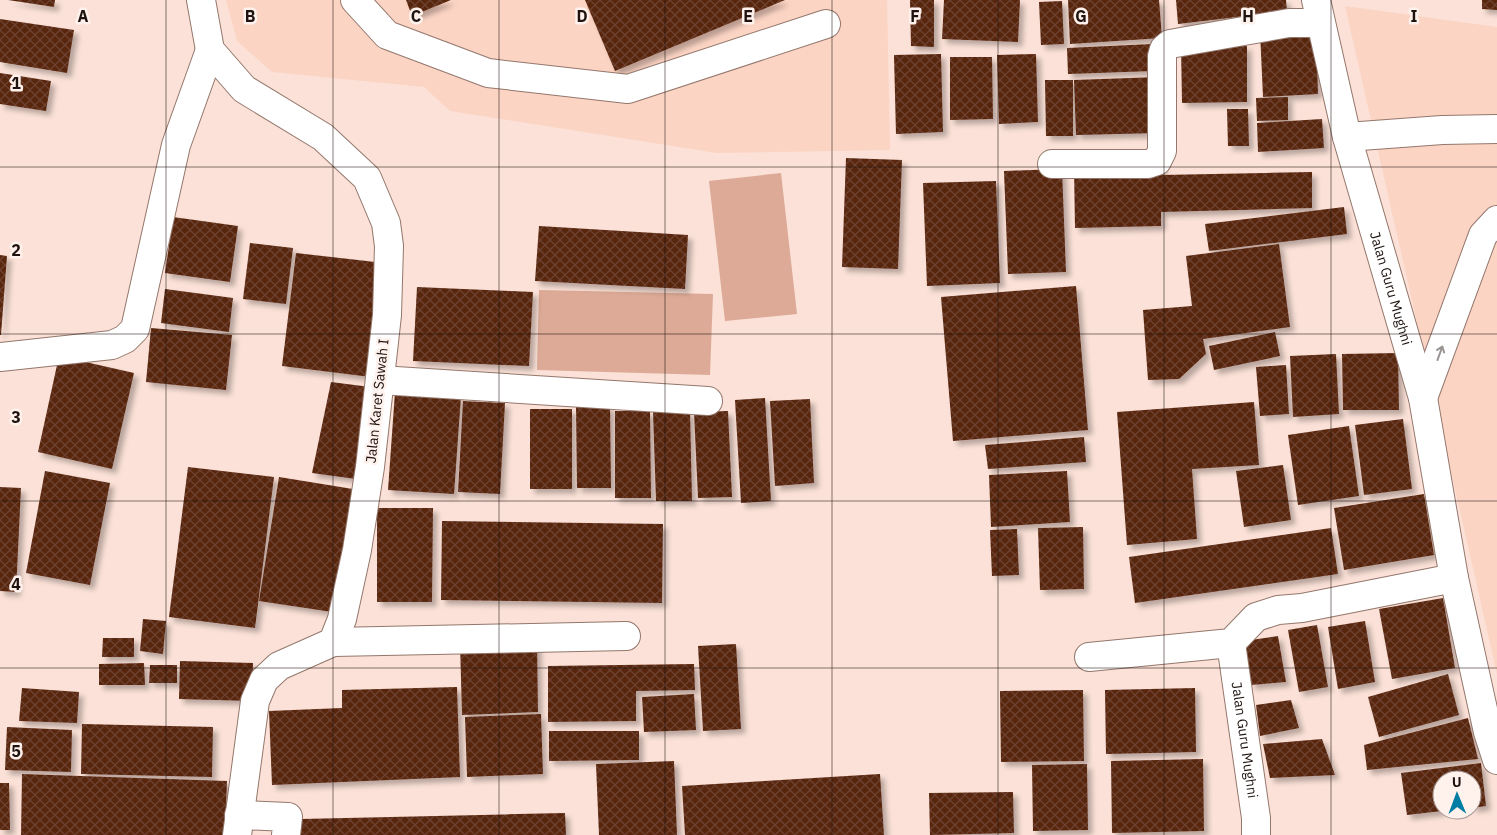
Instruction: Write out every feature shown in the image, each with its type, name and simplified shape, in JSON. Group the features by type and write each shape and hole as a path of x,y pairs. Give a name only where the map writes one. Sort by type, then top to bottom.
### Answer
{"street":[{"path":"0,358 112,345 125,340 135,329 176,144 210,50 201,0"},
{"path":"355,0 387,35 488,73 628,88 826,24"},
{"path":"1052,164 1148,164 1157,161 1162,151 1162,56 1164,49 1170,44 1289,24 1318,11"},
{"name":"Jalan Guru Mughni","path":"1318,11 1347,137 1423,398 1454,578 1490,704 1497,760"},
{"name":"Jalan Karet Sawah I","path":"210,50 244,89 323,137 366,178 386,223 389,246 387,315 370,468 357,550 342,619 332,642"},
{"path":"1347,137 1442,130 1497,129"},
{"path":"1423,398 1483,235 1497,220"},
{"path":"380,380 708,402"},
{"path":"1089,657 1231,643 1256,617 1278,610 1302,608 1454,578"},
{"path":"286,835 288,816 238,825 255,701 264,680 279,666 332,642 626,636"},
{"name":"Jalan Guru Mughni","path":"1231,643 1256,818 1256,835"}],"shaded area":[{"path":"226,0 887,0 890,150 717,153 450,111 424,87 272,72 237,41"},
{"path":"1345,6 1497,27 1497,674"},
{"path":"781,173 797,314 725,321 709,181"},
{"path":"539,290 713,294 710,375 537,370"}],"building":[{"path":"8,0 55,0 54,7"},
{"path":"406,0 451,0 412,16"},
{"path":"585,0 785,0 615,71"},
{"path":"910,0 934,0 934,47 911,46"},
{"path":"944,0 1020,0 1018,42 942,39"},
{"path":"1068,0 1159,0 1162,38 1070,44"},
{"path":"1176,0 1286,0 1287,11 1178,24"},
{"path":"1482,0 1497,0 1497,10 1482,9"},
{"path":"1062,1 1064,44 1041,45 1039,2"},
{"path":"0,19 74,30 67,73 0,62"},
{"path":"1316,28 1318,94 1263,97 1260,31"},
{"path":"1152,44 1153,71 1068,74 1067,48"},
{"path":"1247,46 1247,102 1182,103 1181,47"},
{"path":"941,54 943,132 896,134 894,55"},
{"path":"1036,54 1038,122 999,124 997,55"},
{"path":"950,57 992,57 993,119 950,120"},
{"path":"0,73 51,81 46,111 0,104"},
{"path":"1158,77 1160,133 1076,135 1074,80"},
{"path":"1045,80 1073,80 1073,136 1046,136"},
{"path":"1288,97 1288,120 1257,121 1256,98"},
{"path":"1227,109 1248,109 1249,146 1228,146"},
{"path":"1322,119 1324,148 1258,152 1257,123"},
{"path":"846,158 902,160 898,269 842,267"},
{"path":"1162,166 1162,175 1312,172 1312,208 1161,212 1161,226 1075,228 1074,167"},
{"path":"1062,169 1066,272 1008,274 1004,171"},
{"path":"996,181 1000,283 927,286 923,183"},
{"path":"1344,207 1347,234 1209,251 1205,224"},
{"path":"173,217 238,226 230,282 165,273"},
{"path":"539,226 688,235 685,289 535,281"},
{"path":"250,243 293,248 286,304 243,299"},
{"path":"1279,244 1290,327 1203,339 1206,354 1179,379 1148,380 1143,310 1192,306 1186,256"},
{"path":"296,253 384,263 371,377 282,366"},
{"path":"0,255 7,256 1,335 0,335"},
{"path":"1076,286 1088,430 953,441 941,297"},
{"path":"417,287 533,292 529,366 413,361"},
{"path":"165,289 233,298 229,332 161,323"},
{"path":"151,328 232,335 226,390 146,382"},
{"path":"1275,332 1280,356 1214,370 1209,346"},
{"path":"1398,353 1399,410 1343,410 1342,354"},
{"path":"1336,354 1339,414 1293,417 1290,356"},
{"path":"59,356 134,373 112,469 38,452"},
{"path":"1286,365 1289,414 1260,416 1256,367"},
{"path":"331,382 370,387 356,479 312,473"},
{"path":"395,392 461,396 454,494 388,490"},
{"path":"765,398 771,501 741,503 735,400"},
{"path":"810,399 814,483 775,486 770,401"},
{"path":"463,401 505,403 500,494 458,492"},
{"path":"1254,402 1259,465 1192,469 1197,539 1127,545 1117,412"},
{"path":"576,406 610,406 611,488 577,488"},
{"path":"530,409 572,409 572,489 530,489"},
{"path":"615,411 650,411 651,498 615,498"},
{"path":"690,411 692,501 656,501 653,412"},
{"path":"728,411 732,497 698,498 694,412"},
{"path":"1403,419 1412,489 1364,495 1355,425"},
{"path":"1349,426 1359,496 1298,505 1288,435"},
{"path":"1084,437 1086,462 988,469 985,445"},
{"path":"1283,465 1291,520 1244,527 1236,471"},
{"path":"188,467 274,477 255,628 169,617"},
{"path":"45,471 110,483 90,585 26,573"},
{"path":"1067,471 1070,522 991,527 989,475"},
{"path":"279,477 359,490 339,613 259,601"},
{"path":"0,487 21,488 16,592 0,591"},
{"path":"1424,494 1434,555 1344,570 1334,508"},
{"path":"377,508 433,508 432,602 377,602"},
{"path":"442,521 663,524 662,603 441,600"},
{"path":"1083,527 1084,589 1040,590 1038,528"},
{"path":"1331,528 1338,574 1135,603 1129,557"},
{"path":"1017,529 1019,575 992,576 990,530"},
{"path":"1443,598 1455,668 1392,679 1379,609"},
{"path":"143,619 166,621 163,654 140,651"},
{"path":"1365,621 1375,682 1338,689 1328,627"},
{"path":"1317,625 1328,687 1299,692 1288,630"},
{"path":"1278,636 1286,682 1251,685 1244,641"},
{"path":"103,638 134,638 134,657 102,657"},
{"path":"537,641 538,712 462,715 460,643"},
{"path":"736,644 741,729 703,731 698,646"},
{"path":"180,661 253,663 252,701 179,699"},
{"path":"144,663 145,685 99,685 99,664"},
{"path":"694,664 695,690 636,691 636,721 548,722 548,666"},
{"path":"150,665 177,665 177,683 149,683"},
{"path":"1448,674 1459,715 1379,737 1368,697"},
{"path":"457,687 460,777 272,785 269,711 342,708 342,690"},
{"path":"22,688 79,692 77,723 19,721"},
{"path":"1195,688 1196,752 1106,754 1105,690"},
{"path":"1083,690 1084,761 1001,762 1000,691"},
{"path":"694,694 696,730 644,732 642,697"},
{"path":"1291,700 1299,728 1260,736 1256,705"},
{"path":"541,714 543,774 467,777 465,717"},
{"path":"1468,718 1478,759 1367,770 1364,745"},
{"path":"82,724 213,727 212,777 81,774"},
{"path":"7,727 72,730 71,772 5,770"},
{"path":"549,731 639,731 639,760 549,761"},
{"path":"1322,739 1335,775 1270,778 1263,744"},
{"path":"1203,759 1204,831 1112,833 1111,761"},
{"path":"674,761 677,835 599,835 596,764"},
{"path":"1481,763 1482,770 1432,770 1432,812 1407,815 1401,773"},
{"path":"1087,764 1088,830 1033,831 1032,765"},
{"path":"1482,772 1486,806 1482,807"},
{"path":"22,774 227,781 225,835 21,835"},
{"path":"880,774 884,835 685,835 682,786"},
{"path":"0,783 9,783 10,830 0,830"},
{"path":"1013,792 1014,833 930,835 929,793"},
{"path":"565,813 566,835 301,835 301,819"}]}
